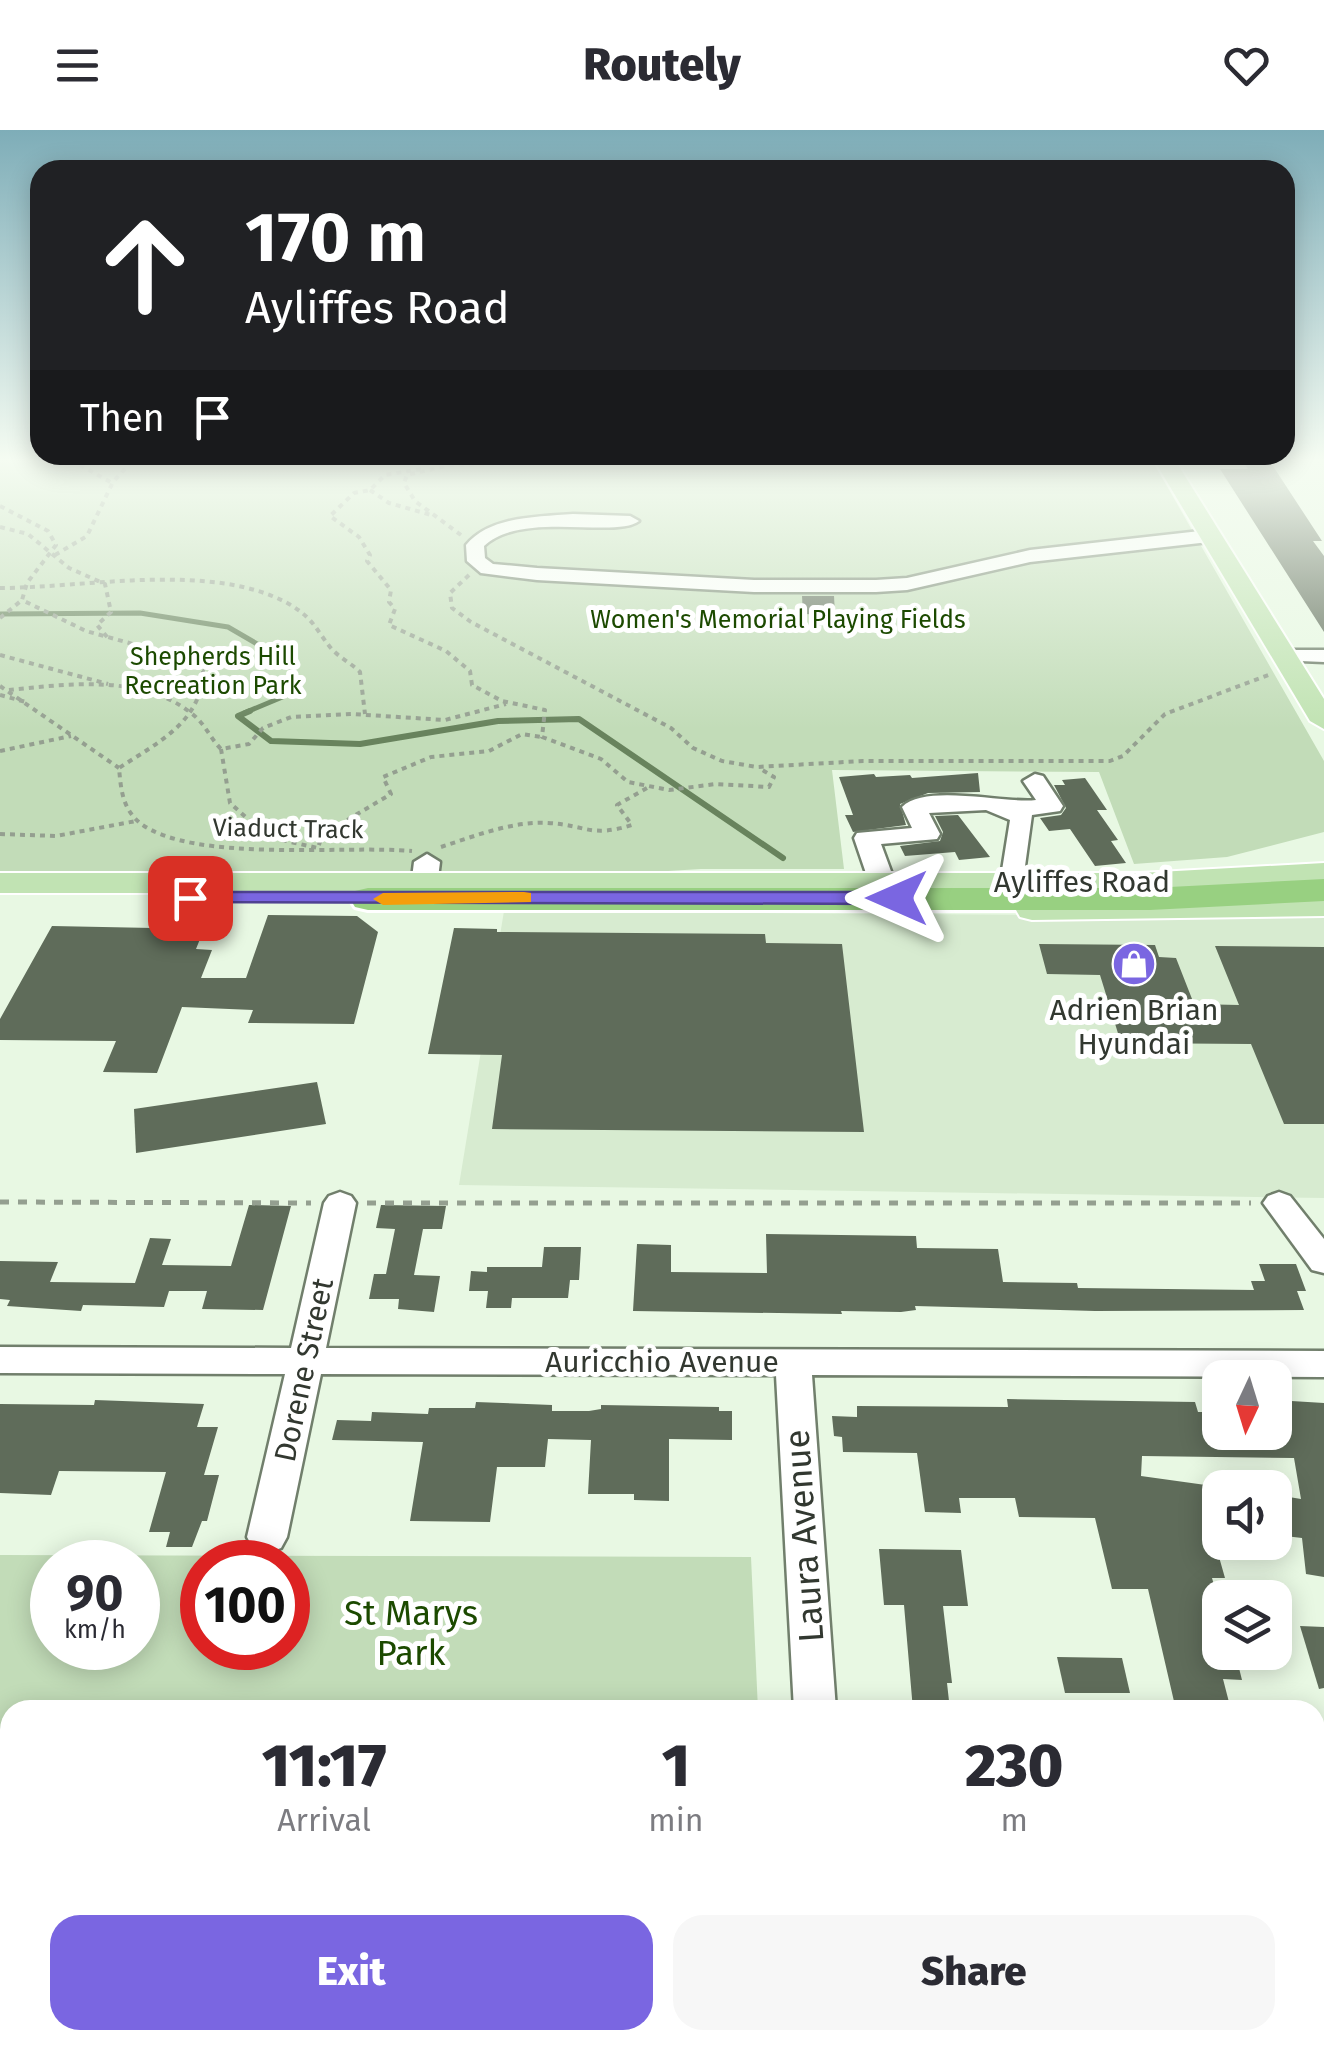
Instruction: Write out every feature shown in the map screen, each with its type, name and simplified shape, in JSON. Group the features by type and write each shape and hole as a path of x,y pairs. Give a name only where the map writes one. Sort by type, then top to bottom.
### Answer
{"highway":[{"path":"368,899 1190,899 1324,890"}],"main road":[{"path":"1220,550 1302,661 1324,684"},
{"path":"1237,550 1302,661 1324,720"},
{"path":"1195,882 1324,849"},
{"name":"Ayliffes Road","path":"0,884 426,866 882,882 1195,882 1324,873"},
{"name":"Ayliffes Road","path":"0,898 368,899 701,908 1222,910 1324,906"}],"street":[{"path":"474,550 476,561 488,569 754,586 876,586 906,584 1030,556 1088,550"},
{"path":"1014,810 1051,806 1035,781"},
{"path":"882,882 866,838 928,834 914,807 1000,804 1022,818 1013,883"},
{"name":"Dorene Street","path":"267,1537 340,1203"},
{"path":"1280,1203 1324,1262"},
{"name":"Auricchio Avenue","path":"0,1360 1324,1364"},
{"name":"Laura Avenue","path":"793,1362 813,1700"}],"path":[{"path":"45,550 104,584 112,612 97,625 109,639"},
{"path":"52,556 54,550"},
{"path":"0,618 22,600 22,588 33,570 63,550"},
{"path":"367,550 370,555 367,561 391,590 389,602 395,609 389,625 446,651 470,672 472,685 512,702 545,710 542,736"},
{"path":"488,569 462,578 450,593 452,608 471,622 670,728 693,748 722,761 757,767 863,762 1110,761 1123,756 1164,714 1302,661"},
{"path":"0,588 209,582 260,590 321,628 339,656 357,668 363,680 365,716"},
{"path":"0,834 56,836 136,821 117,782 119,768 193,714 206,690 204,672 187,659 157,648 109,639 46,615 22,600"},
{"path":"0,656 153,694 193,714 207,738 220,748 230,804 268,836 318,848 322,835 390,794 384,778 404,767 458,752 488,751 522,734 542,736 591,754 622,771 628,782 646,788 669,790 716,784 768,788 774,777 757,767"},
{"path":"0,686 34,704 92,754 119,768"},
{"path":"9,690 122,687"},
{"path":"0,695 34,704"},
{"path":"220,748 249,744 263,728 292,718 445,720 512,702"},
{"path":"0,751 71,736"},
{"path":"426,866 494,830 545,823 566,824 588,834 632,825 616,805 646,788"},
{"name":"Viaduct Track","path":"136,821 166,838 212,846 318,848 426,866"},
{"path":"0,1202 1280,1203"}],"shaded area":[{"path":"504,911 1324,917 1324,1198 459,1185"}],"green space":[{"path":"0,550 1203,550 1324,761 1324,832 1227,857 1134,864 1099,772 832,770 844,869 701,869 424,886 0,883"},
{"name":"St Marys Park","path":"0,1555 30,1555 30,1670 160,1670 160,1555 180,1555 180,1670 310,1670 310,1556 751,1557 758,1700 0,1700"}],"building":[{"path":"1271,550 1319,550 1324,556 1324,632"},
{"path":"802,596 834,596 835,615 803,614"},
{"path":"978,773 980,792 928,793 900,804 906,825 853,832 845,815 853,815 839,777 874,774 912,778"},
{"path":"1085,778 1107,810 1097,810 1118,840 1111,841 1126,863 1095,866 1070,829 1049,831 1040,818 1061,815 1066,808 1054,785 1065,785 1062,780"},
{"path":"958,815 990,857 959,860 955,852 905,856 900,846 940,841 943,832 935,816"},
{"path":"268,915 357,916 378,932 354,1024 248,1023 253,1010 182,1007 157,1073 103,1072 116,1041 0,1040 0,1019 52,926 204,929 196,949 212,950 201,978 246,978"},
{"path":"454,928 497,932 765,934 766,943 842,944 864,1132 492,1129 502,1055 428,1054"},
{"path":"1039,944 1155,945 1159,957 1176,958 1194,1004 1239,1005 1215,946 1324,947 1324,1124 1284,1124 1251,1044 1121,1043 1100,975 1047,974"},
{"path":"317,1082 326,1124 136,1153 134,1109"},
{"path":"249,1205 291,1206 263,1310 202,1309 207,1291 169,1291 164,1307 83,1305 81,1311 7,1306 10,1300 0,1299 0,1261 58,1262 50,1282 135,1283 150,1238 171,1239 162,1265 231,1266"},
{"path":"381,1205 446,1206 442,1229 423,1229 414,1275 440,1276 434,1312 398,1309 399,1299 369,1299 374,1274 386,1274 395,1229 376,1228"},
{"path":"766,1234 916,1236 917,1248 998,1249 1003,1282 1077,1283 1078,1288 1254,1290 1251,1281 1265,1281 1259,1264 1296,1264 1306,1291 1297,1291 1304,1310 1095,1311 915,1306 916,1310 901,1312 841,1311 842,1314 633,1311 637,1244 671,1245 671,1272 767,1273"},
{"path":"544,1247 581,1247 579,1280 570,1280 568,1298 512,1298 511,1308 486,1308 488,1291 469,1291 471,1271 487,1272 487,1267 542,1267"},
{"path":"1007,1399 1195,1402 1198,1412 1202,1412 1202,1450 1292,1450 1292,1401 1324,1403 1324,1577 1306,1574 1302,1538 1292,1537 1292,1498 1301,1499 1294,1458 1142,1456 1141,1476 1202,1484 1202,1560 1220,1560 1225,1578 1202,1580 1202,1670 1240,1670 1242,1680 1223,1679 1228,1700 1174,1700 1148,1589 1112,1589 1095,1518 1019,1517 1015,1498 959,1498 961,1513 925,1512 917,1453 843,1452 842,1437 834,1436 832,1416 857,1417 857,1406 1008,1407"},
{"path":"95,1400 204,1404 197,1427 218,1427 204,1475 219,1475 207,1521 202,1521 195,1540 180,1540 180,1547 166,1547 170,1532 149,1532 166,1472 59,1471 51,1495 0,1493 0,1404 94,1405"},
{"path":"476,1402 552,1405 552,1411 589,1411 601,1409 601,1405 719,1407 719,1411 732,1411 732,1440 669,1439 669,1501 634,1500 634,1494 588,1494 591,1440 548,1439 545,1467 497,1467 490,1522 410,1521 423,1442 332,1440 337,1420 371,1421 372,1412 428,1414 429,1408 475,1408"},
{"path":"879,1549 961,1550 968,1606 943,1606 952,1683 947,1683 949,1700 912,1700 904,1605 884,1605"},
{"path":"1300,1626 1324,1627 1324,1688 1319,1689"},
{"path":"1057,1657 1122,1658 1130,1693 1065,1693"}],"waterway":[{"path":"0,614 140,613 228,627 290,663 292,693 244,713"},
{"path":"250,711 238,716 271,741 360,744 498,721 579,719 783,858"}],"slow traffic":[{"path":"383,899 524,898"}],"place":[{"name":"Adrien Brian Hyundai","path":"1134,964"}],"route":[{"path":"190,898 897,898"}],"park label":[{"name":"Women's Memorial Playing Fields","path":"778,620"},
{"name":"Shepherds Hill Recreation Park","path":"213,672"}]}
